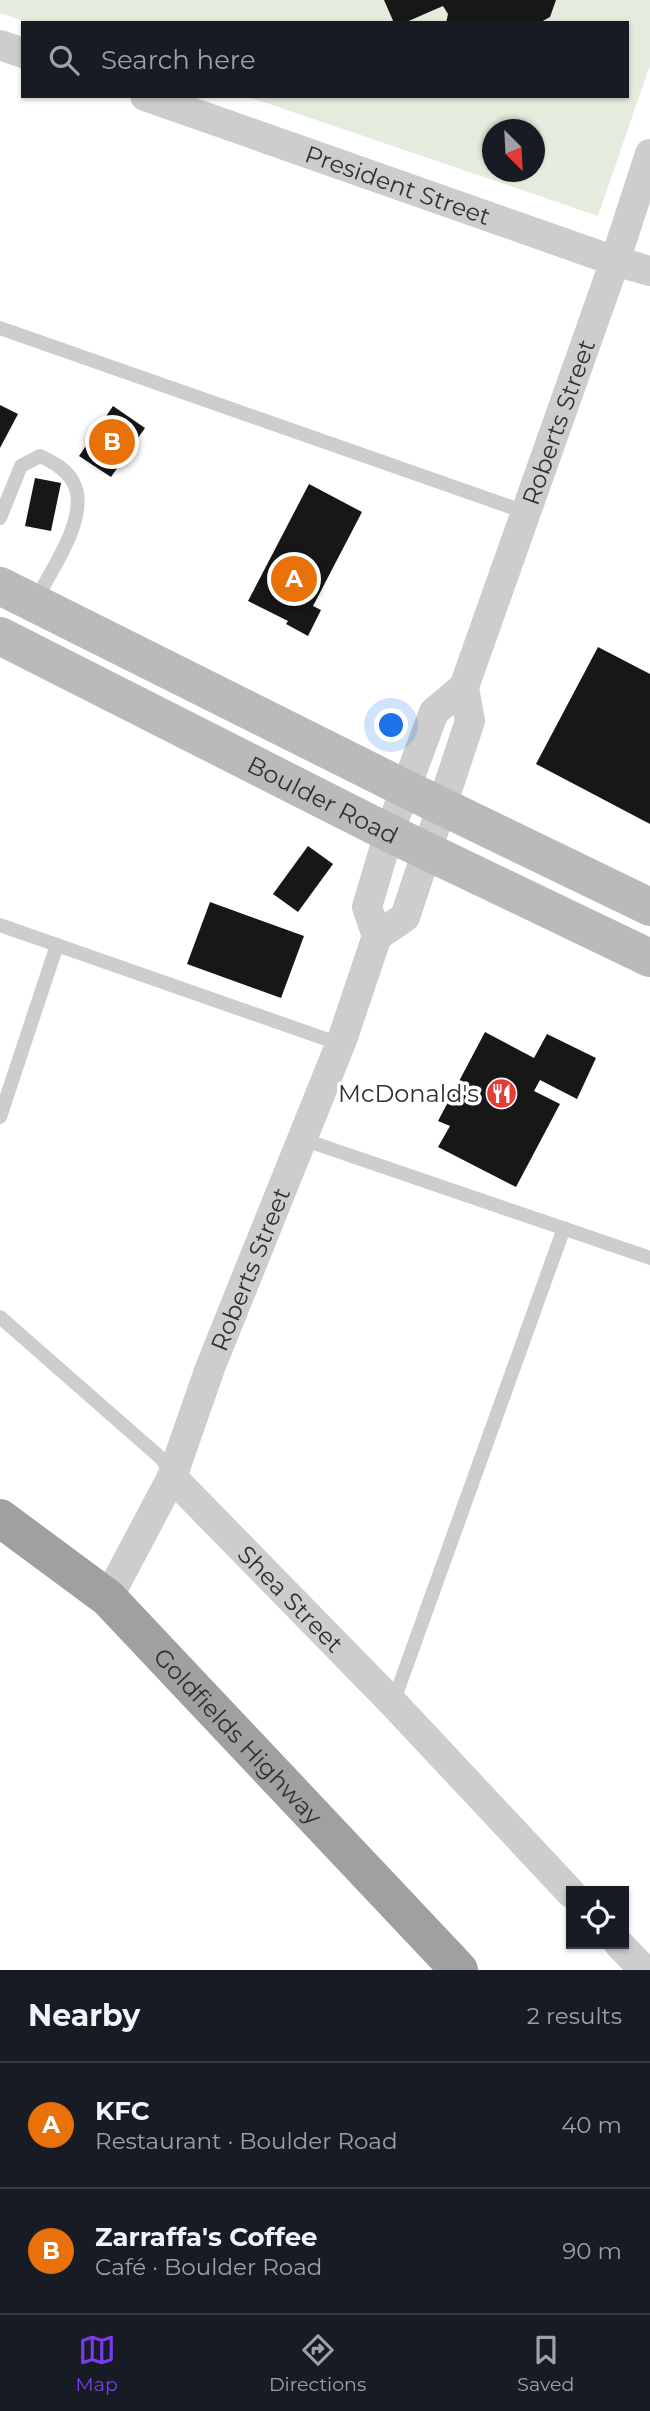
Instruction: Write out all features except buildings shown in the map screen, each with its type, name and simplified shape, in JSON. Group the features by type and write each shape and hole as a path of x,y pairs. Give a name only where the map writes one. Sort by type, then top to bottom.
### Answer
{"highway":[{"name":"Goldfields Highway","path":"0,1518 108,1598 459,1970"}],"main road":[{"name":"Boulder Road","path":"0,586 406,789 650,907"},
{"name":"Boulder Road","path":"0,636 389,833 650,958"}],"street":[{"path":"0,45 21,52"},
{"name":"President Street","path":"151,98 650,271"},
{"name":"Roberts Street","path":"108,1598 172,1477 210,1368 340,1044 377,936 405,916 470,721 464,687 615,261 650,154"},
{"path":"377,936 367,907 389,833 433,712 464,687"},
{"name":"Shea Street","path":"172,1477 393,1703 566,1887"},
{"path":"625,1949 644,1970 650,1954"}],"lane":[{"path":"0,328 525,512"},
{"path":"0,518 21,466 40,456 58,465 74,483 78,502 73,530 34,604"},
{"path":"0,925 340,1044"},
{"path":"0,1117 57,945"},
{"path":"302,1139 650,1258"},
{"path":"393,1703 564,1228"},
{"name":"Shea Street","path":"0,1317 162,1460 172,1477"}],"shaded area":[{"path":"0,0 650,0 650,65 598,216 498,182 545,182 545,119 482,119 482,176 252,98 629,98 629,21 24,21 0,13"}],"place":[{"name":"Zarraffa's Coffee","path":"112,442"},
{"name":"KFC","path":"294,579"},
{"name":"McDonald's","path":"502,1093"}]}
